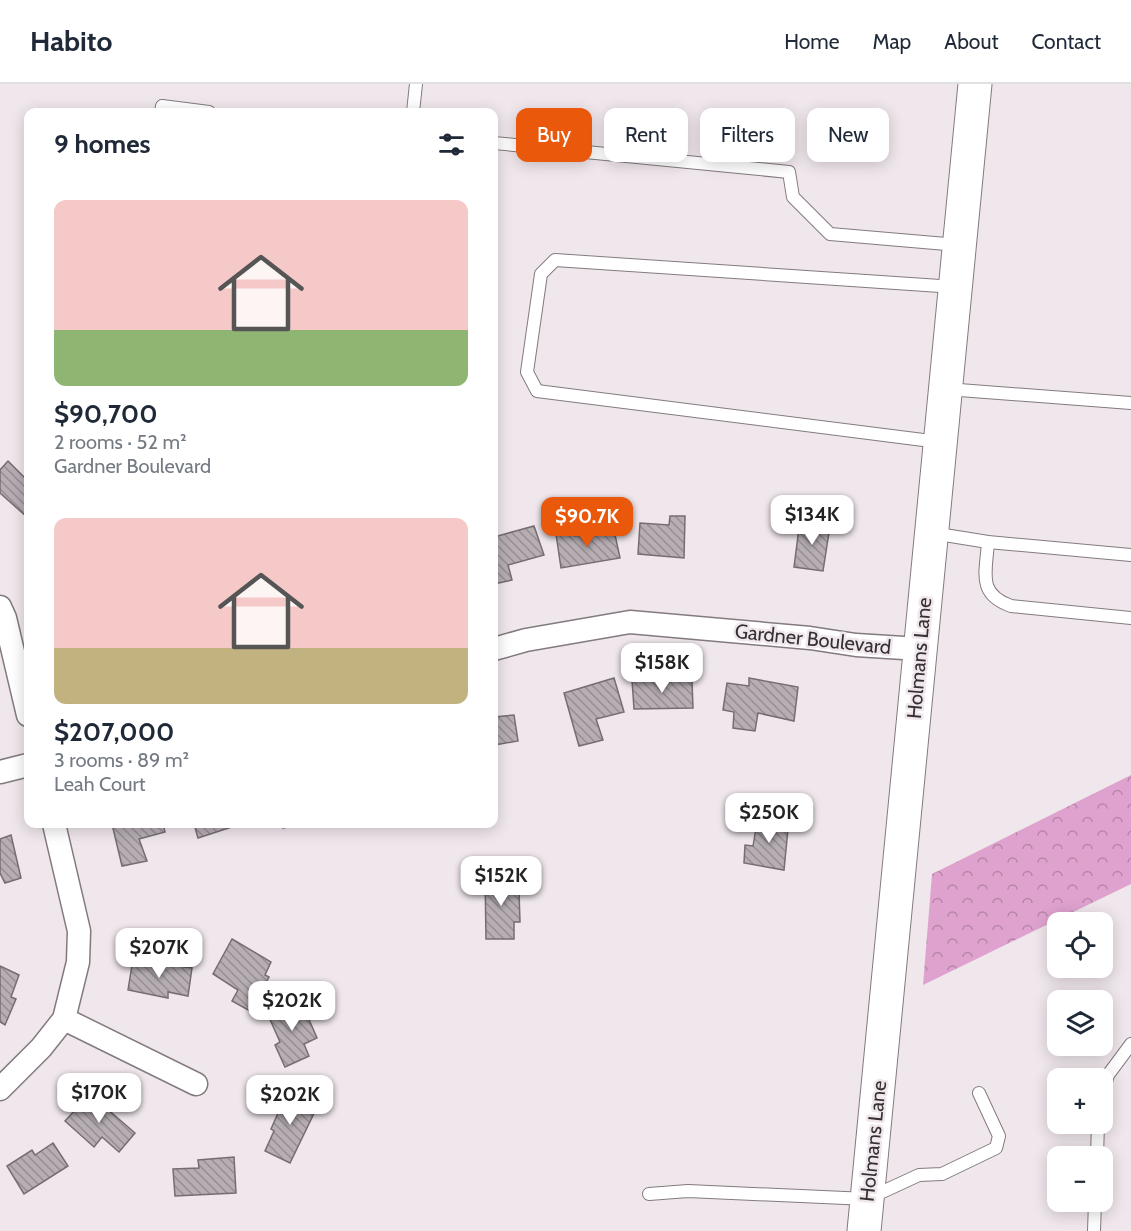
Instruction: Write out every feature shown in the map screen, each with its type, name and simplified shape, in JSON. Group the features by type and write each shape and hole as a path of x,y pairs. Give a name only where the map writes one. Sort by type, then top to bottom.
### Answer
{"main road":[{"name":"Holmans Lane","path":"864,1231 975,84"}],"street":[{"path":"0,607 5,618 24,698"},
{"name":"Gardner Boulevard","path":"498,648 526,640 630,622 810,638 856,645 920,649"},
{"path":"0,772 24,766"},
{"path":"0,1089 41,1048 64,1019 78,962 79,931 55,828"},
{"path":"64,1019 196,1084"}],"lane":[{"path":"413,108 416,84"},
{"path":"162,108 162,106 178,108"},
{"path":"498,143 789,172 793,196 830,234 959,245"},
{"path":"940,442 537,391 528,372 541,274 555,260 955,287"},
{"path":"945,389 1131,403"},
{"path":"931,532 988,542 1131,555"},
{"path":"988,542 986,582 989,594 998,602 1011,606 1131,618"},
{"path":"1113,1068 1131,1044"},
{"path":"649,1194 688,1191 867,1199 919,1175 942,1174 996,1148 999,1136 979,1093"},
{"path":"1094,1231 1095,1212"}],"green space":[{"path":"1131,775 1131,884 1073,912 1047,912 1047,925 923,985 932,874"}],"building":[{"path":"8,461 24,477 24,514 0,493 0,470"},
{"path":"670,516 685,516 684,558 638,554 640,523 669,525"},
{"path":"800,520 830,526 823,571 794,567"},
{"path":"534,526 544,555 508,565 512,580 498,583 498,536"},
{"path":"614,530 620,558 561,568 556,534 574,532 575,536"},
{"path":"614,678 624,712 596,719 603,740 579,746 564,693"},
{"path":"749,678 798,687 794,721 758,713 755,731 733,728 734,712 723,710 727,683 749,686"},
{"path":"632,680 692,681 693,708 634,709"},
{"path":"514,715 518,741 498,744 498,717"},
{"path":"758,816 789,819 784,870 744,863 745,845 753,846"},
{"path":"113,828 164,828 165,832 139,839 147,861 122,866"},
{"path":"195,828 229,828 198,838"},
{"path":"11,835 21,878 5,883 0,873 0,839"},
{"path":"485,875 511,875 512,890 519,891 520,922 514,922 514,939 486,939"},
{"path":"232,939 271,962 265,975 269,977 250,1011 232,1001 238,990 213,974"},
{"path":"133,959 192,968 188,996 168,992 168,998 128,990"},
{"path":"0,966 19,975 11,997 16,999 5,1025 0,1022"},
{"path":"300,999 317,1038 304,1044 309,1056 285,1067 275,1045 280,1042 268,1015"},
{"path":"288,1091 318,1105 290,1163 265,1151 274,1131 271,1129"},
{"path":"90,1094 135,1133 119,1152 102,1137 94,1147 65,1121"},
{"path":"53,1143 68,1166 24,1194 7,1166 32,1150 35,1155"},
{"path":"234,1157 236,1193 175,1196 173,1169 199,1168 198,1160"}]}
